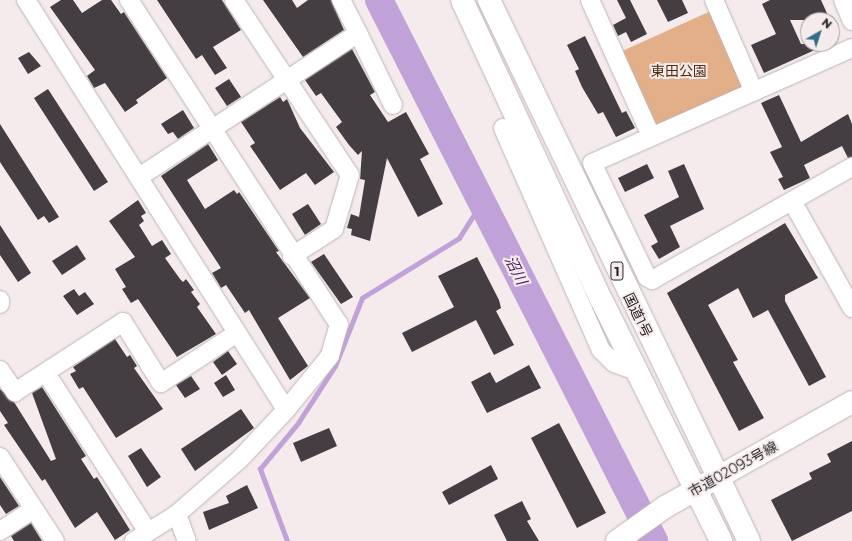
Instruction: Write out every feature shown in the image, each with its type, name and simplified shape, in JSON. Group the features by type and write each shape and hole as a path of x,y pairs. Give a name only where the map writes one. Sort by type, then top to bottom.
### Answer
{"main road":[{"name":"国道1号","path":"462,0 636,371 721,541"},
{"name":"国道1号","path":"489,0 717,478 749,541"},
{"name":"市道02093号線","path":"626,537 665,507 852,402"}],"street":[{"path":"26,0 286,410"},
{"path":"46,373 141,536 177,514 240,460 286,410 330,356 339,324 292,256 212,128 129,0"},
{"path":"234,0 285,79 350,174 334,229 292,256"},
{"path":"341,0 393,105"},
{"path":"590,0 651,136"},
{"path":"714,0 754,92"},
{"path":"843,0 852,21"},
{"path":"138,177 285,79 358,33"},
{"path":"852,48 592,163 647,277 652,280 852,167"},
{"path":"503,128 601,350 614,363 636,371"},
{"path":"792,201 852,308"},
{"path":"0,370 15,392 123,322 161,383 236,333"},
{"path":"0,457 55,541"},
{"path":"0,531 34,510"},
{"path":"177,514 187,541"}],"green space":[{"name":"東田公園","path":"713,10 744,80 740,90 660,125 651,121 620,52"}],"building":[{"path":"61,0 73,0 82,13 102,0 111,0 121,14 124,12 167,78 136,100 138,103 125,112 105,83 94,88 87,76 95,70 50,7"},
{"path":"157,0 222,0 241,30 213,47 227,68 215,75 202,55 196,59"},
{"path":"263,0 292,0 297,8 308,0 331,0 344,30 303,57"},
{"path":"617,0 630,0 647,34 631,42 626,32 618,36 613,25 626,18"},
{"path":"657,0 682,0 688,13 668,22"},
{"path":"770,0 821,0 826,12 800,12 800,20 790,20 800,42 800,52 810,52 764,73 751,45 776,34 762,4"},
{"path":"585,36 622,113 626,111 635,128 616,137 603,112 598,114 582,87 575,71 579,69 567,45"},
{"path":"352,49 375,92 370,95 388,122 406,112 429,154 420,159 443,204 418,217 387,158 370,241 351,235 352,229 347,228 351,214 359,217 365,180 360,179 362,151 358,155 349,145 336,127 342,122 321,93 316,96 305,80"},
{"path":"29,52 41,66 28,74 18,58"},
{"path":"229,79 241,97 227,106 215,88"},
{"path":"48,89 108,182 94,191 34,98"},
{"path":"779,95 801,142 848,114 852,124 852,157 848,158 842,146 804,165 810,178 784,190 778,179 783,177 770,152 782,147 761,103"},
{"path":"280,97 283,102 287,99 300,128 334,172 315,185 306,173 280,190 250,146 255,143 241,122"},
{"path":"183,110 194,128 178,139 173,132 168,134 161,124"},
{"path":"0,124 59,217 49,223 44,216 38,220 0,162"},
{"path":"208,144 218,160 187,180 205,209 234,190 237,194 239,192 279,251 276,252 310,298 278,318 308,366 290,380 249,310 245,313 226,285 221,288 212,273 221,268 161,176"},
{"path":"647,164 654,178 625,192 618,178"},
{"path":"684,164 704,209 670,226 680,247 659,259 651,246 658,242 644,215 679,197 668,171"},
{"path":"138,200 146,213 141,216 144,221 139,225 152,246 162,240 171,254 165,258 180,279 183,282 186,279 194,290 191,292 200,304 197,307 216,334 177,357 138,299 131,303 122,289 126,287 115,269 135,257 109,221"},
{"path":"308,204 321,224 305,235 292,214"},
{"path":"785,223 818,278 785,295 785,301 826,377 809,386 768,310 753,318 738,288 708,305 738,360 733,362 764,418 739,431 667,293"},
{"path":"0,225 31,273 18,282 0,255"},
{"path":"77,245 86,259 62,275 52,261"},
{"path":"324,254 353,297 341,304 311,262"},
{"path":"477,257 499,300 501,308 496,311 514,345 494,355 476,320 412,352 402,333 454,307 438,276"},
{"path":"74,289 79,296 85,292 94,304 77,315 63,296"},
{"path":"115,339 127,357 130,355 137,366 134,368 163,409 116,438 83,387 79,389 70,374 76,371 73,367"},
{"path":"228,351 237,364 222,375 213,362"},
{"path":"529,365 541,388 487,413 471,382 490,372 496,383"},
{"path":"226,375 235,390 223,397 214,383"},
{"path":"191,376 200,389 185,398 176,385"},
{"path":"42,387 86,456 81,459 94,479 97,477 130,530 115,540 97,512 75,528 45,479 42,481 4,425 8,423 0,411 0,389 14,402 51,461 56,459 32,393"},
{"path":"241,409 254,428 195,471 181,449"},
{"path":"559,423 606,513 577,528 531,438"},
{"path":"329,428 337,446 301,462 293,443"},
{"path":"852,441 852,511 792,541 771,500 812,479 809,473 831,462 827,454"},
{"path":"141,448 161,477 147,487 128,456"},
{"path":"491,465 498,479 449,505 442,492"},
{"path":"0,477 19,506 6,514 0,505"},
{"path":"247,485 258,508 209,530 203,512 229,503 226,496"},
{"path":"522,501 531,519 527,521 539,541 507,541 494,515"},
{"path":"31,523 42,541 14,541 11,536"}],"waterway":[{"name":"沼川","path":"379,0 654,541"},
{"path":"287,541 260,469 298,423 335,366 362,298 459,238 482,202"}]}
